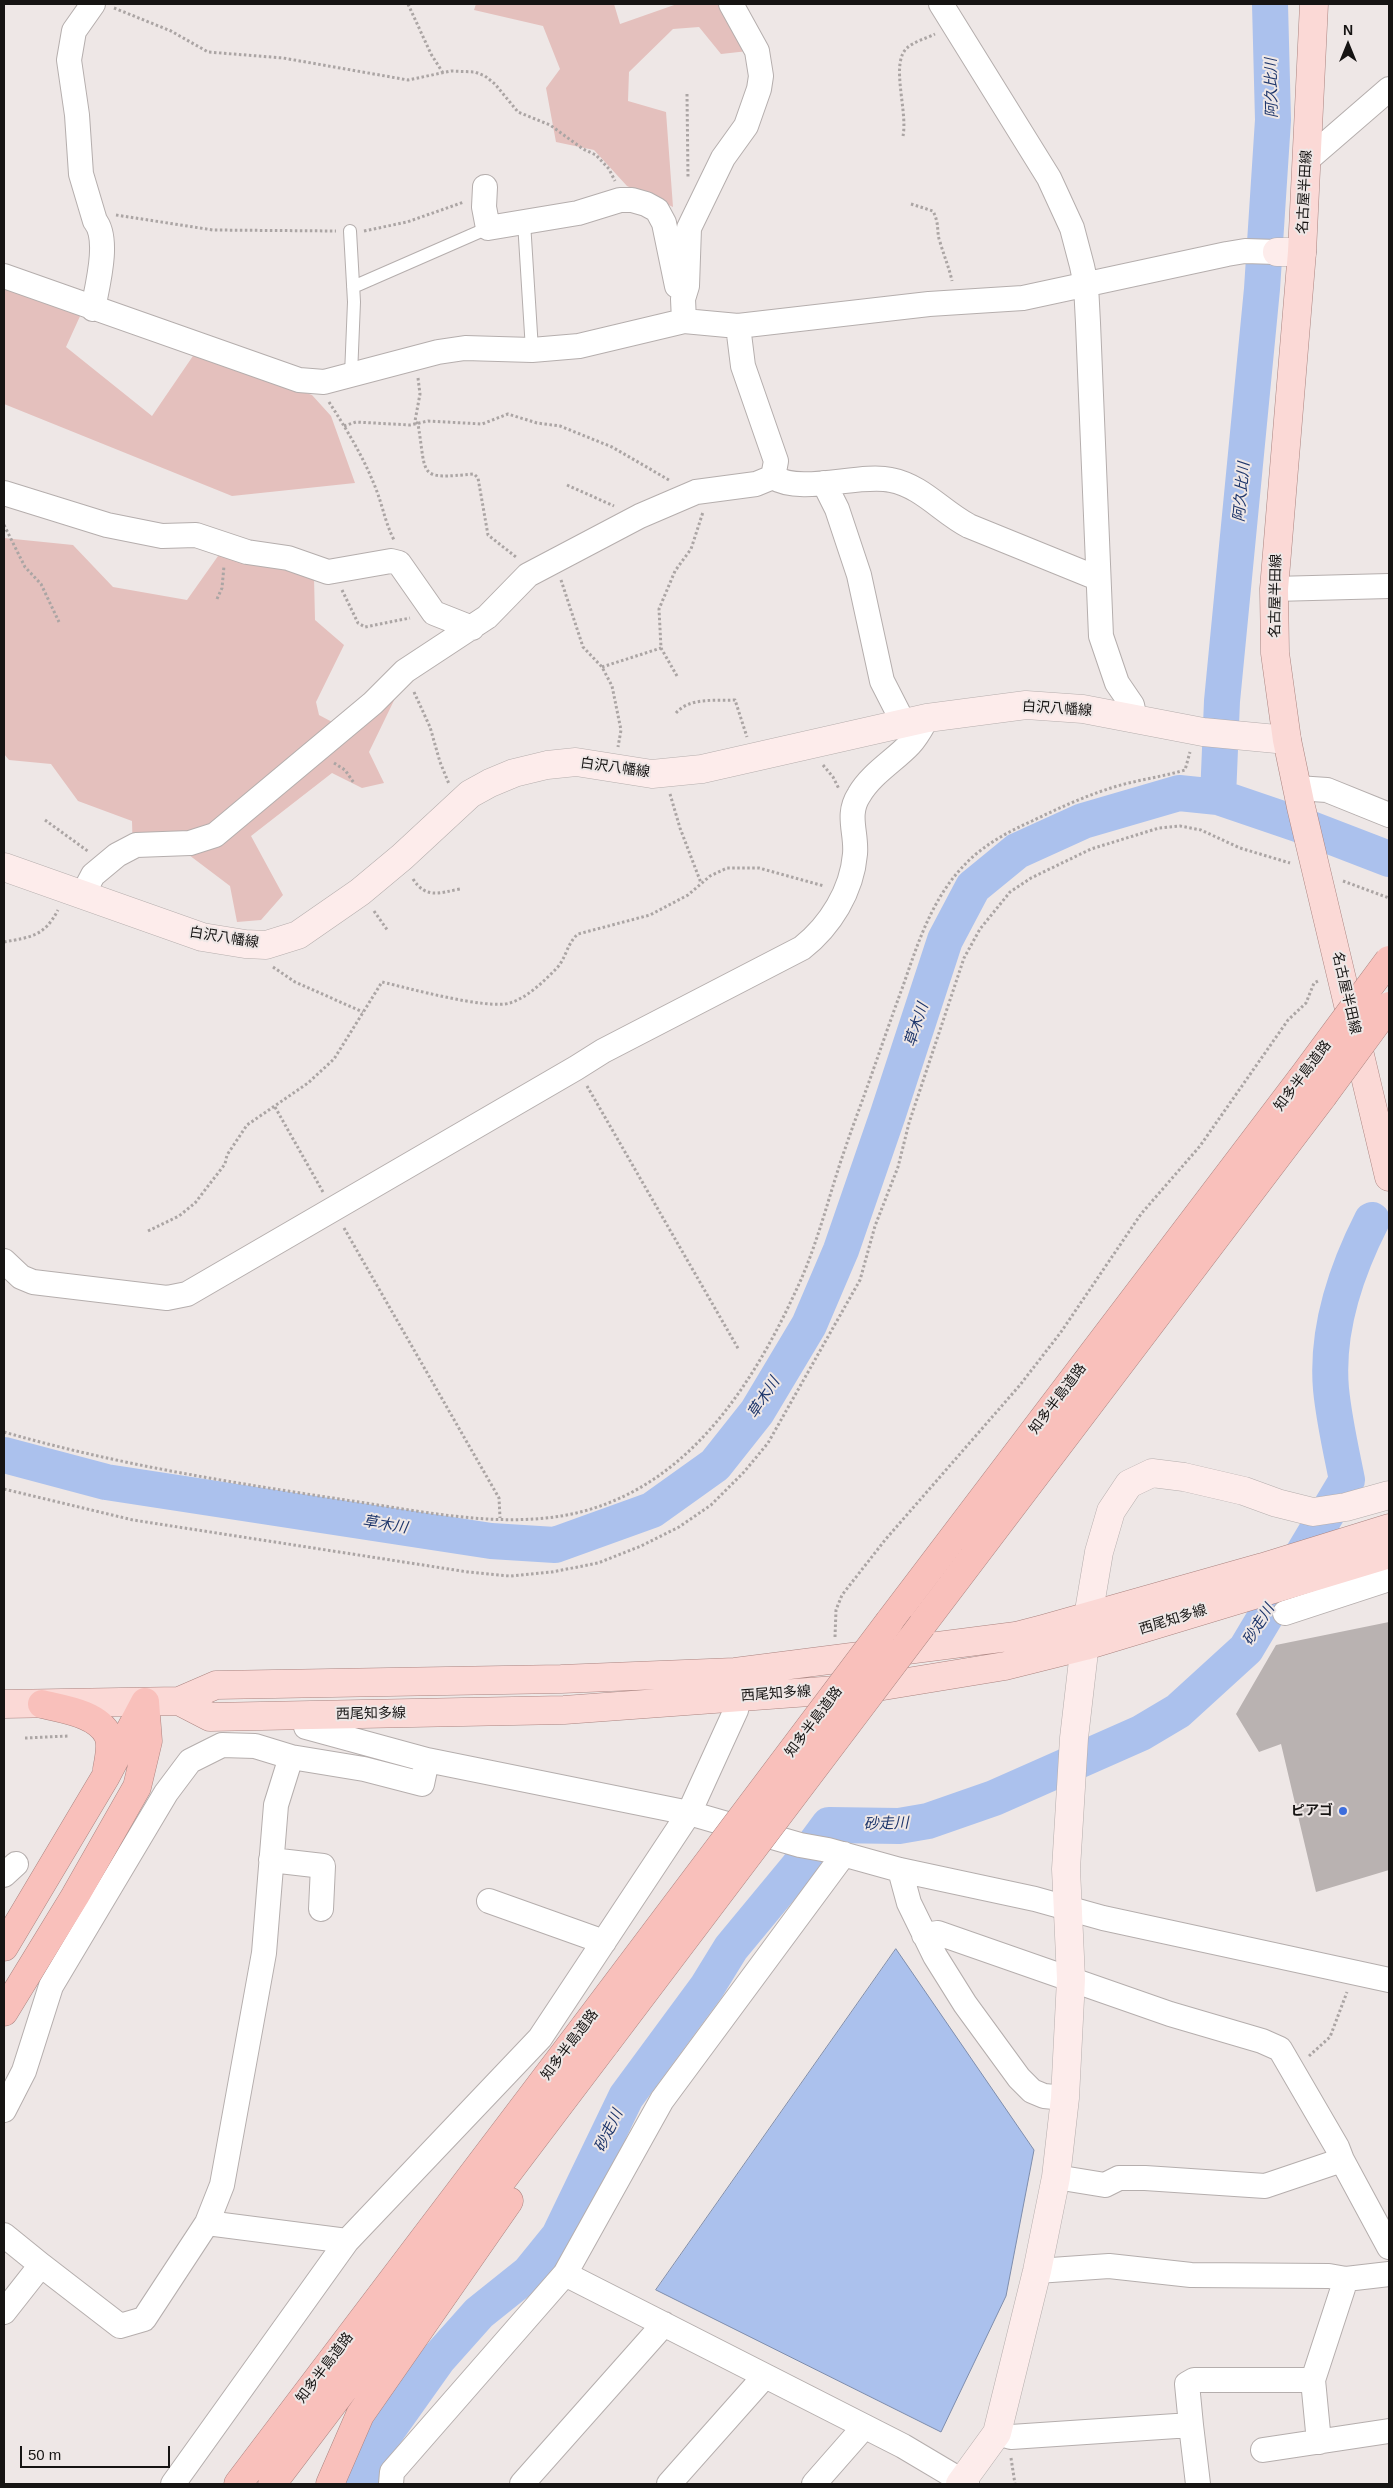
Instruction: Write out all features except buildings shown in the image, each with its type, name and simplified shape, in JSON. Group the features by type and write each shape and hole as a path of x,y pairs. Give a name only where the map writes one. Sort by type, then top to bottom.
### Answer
{"highway":[{"name":"知多半島道路","path":"238,2484 1389,960"},
{"name":"知多半島道路","path":"272,2484 1323,1096 1389,1006"},
{"path":"4,1947 106,1776 145,1702"},
{"path":"4,2012 75,1896 137,1787 148,1741 145,1702"},
{"path":"42,1704 80,1714 98,1724 108,1735 110,1753 106,1776"},
{"path":"330,2484 360,2414 527,2174 552,2115"},
{"path":"216,2484 410,2230 435,2222"}],"main road":[{"name":"名古屋半田線","path":"1314,4 1307,160 1278,252 1275,653 1287,740 1299,797 1389,1176"},
{"name":"白沢八幡線","path":"4,867 202,937 245,944 266,945 298,935 360,892 402,857 470,794 514,773 538,767 576,762 652,774 668,774 753,758 916,721 1026,705 1083,709 1198,731 1287,740"},
{"path":"963,2483 997,2433 1037,2271 1056,2177 1065,2098 1071,1979 1066,1869 1074,1738 1088,1617 1099,1552 1111,1512 1129,1484 1152,1473 1184,1477 1244,1491 1277,1504 1313,1512 1346,1507 1389,1495"},
{"name":"西尾知多線","path":"179,1701 210,1717 564,1710 877,1687 1005,1666 1085,1646 1266,1579 1389,1528"},
{"name":"西尾知多線","path":"4,1704 179,1701 216,1685 551,1679 735,1672 1016,1636 1088,1617 1389,1554"}],"street":[{"path":"684,310 687,286 689,228 723,158 746,126 760,89 761,76 757,51 731,4"},
{"path":"941,4 1049,178 1072,228 1086,285 1101,636 1117,683 1132,705 1134,719"},
{"path":"93,309 101,256 99,226 95,221 81,174 77,115 68,60 74,31 103,5"},
{"path":"1307,160 1389,89"},
{"path":"485,196 488,228 578,213 620,200 632,200 657,210 664,222 676,284 684,310"},
{"path":"4,276 93,309 299,380 319,382 465,348 532,350 598,343 684,310 738,326 956,302 1023,298 1227,254 1278,252"},
{"path":"738,326 743,366 776,461 773,477"},
{"path":"773,477 781,482 824,483 889,479 916,488 950,516 969,526 1098,578"},
{"path":"76,892 117,855 136,845 190,843 214,835 373,703 401,675 487,617 544,566 636,518 702,491 756,484 773,477"},
{"path":"4,1261 20,1277 33,1282 166,1298 187,1294 603,1051 802,948 826,926 848,887 856,853 852,821 858,795 878,773 911,743 916,721 882,681 859,575 837,509 824,483"},
{"path":"4,493 107,525 162,536 196,536 248,552 288,558 328,572 391,561 400,563 434,613 472,628"},
{"path":"1274,589 1389,586"},
{"path":"1299,797 1327,790 1389,815"},
{"path":"1285,1613 1389,1579"},
{"path":"173,2484 347,2241 540,2038 689,1813 736,1710 739,1697"},
{"path":"306,1727 427,1760 689,1813 800,1845 836,1852 900,1870 1067,1907 1103,1918 1389,1980"},
{"path":"4,2110 24,2071 51,1986 166,1793 190,1761 222,1745 255,1746 291,1757 364,1769 422,1784 427,1760"},
{"path":"4,2235 120,2326 144,2319 207,2223 222,2185 264,1953 276,1805 291,1757"},
{"path":"391,2484 392,2472 565,2274 662,2100 836,1852"},
{"path":"271,1860 323,1866 321,1909"},
{"path":"900,1870 909,1903 924,1935 965,2004 1019,2078 1032,2091 1044,2096 1065,2098"},
{"path":"489,1901 604,1942"},
{"path":"924,1935 938,1933 1170,2014 1262,2041 1280,2049 1337,2147 1342,2160 1389,2247"},
{"path":"1056,2177 1105,2185 1119,2178 1145,2178 1265,2186 1342,2160"},
{"path":"207,2223 347,2241"},
{"path":"4,2312 41,2265"},
{"path":"1037,2271 1109,2266 1191,2275 1329,2276 1346,2279 1389,2274"},
{"path":"565,2274 864,2427 963,2483"},
{"path":"1319,2442 1313,2380 1346,2279"},
{"path":"522,2484 664,2324"},
{"path":"669,2484 764,2377"},
{"path":"1198,2484 1187,2384 1194,2380 1313,2380"},
{"path":"997,2433 1011,2437 1191,2425"},
{"path":"814,2484 864,2427"},
{"path":"1263,2450 1389,2431"}],"lane":[{"path":"524,222 532,350"},
{"path":"353,287 488,228"},
{"path":"350,231 353,287 352,375"}],"path":[{"path":"408,4 431,54 443,73"},
{"path":"103,5 171,31 208,52 283,58 408,80 443,73 475,72 496,84 518,112 550,124 583,148 596,154 609,168 618,187 620,200"},
{"path":"903,136 905,111 898,71 899,60 907,48 954,25"},
{"path":"687,94 688,216 692,220"},
{"path":"95,221 110,215 118,215 213,230 363,231 407,222 485,196"},
{"path":"911,204 933,211 939,224 939,240 947,259 956,302"},
{"path":"413,359 420,394 415,422 426,470 431,476 440,477 474,474 478,478 488,536 544,566 583,647 602,667 612,686 621,730 614,767"},
{"path":"319,382 321,391 344,426 376,490 384,520 399,550 400,563"},
{"path":"344,426 356,422 482,424 508,414 538,423 560,426 612,448 677,486 702,491 691,549 675,571 659,609 661,648 677,676"},
{"path":"567,485 636,518"},
{"path":"4,525 25,567 41,584 59,622"},
{"path":"217,599 222,588 224,545"},
{"path":"334,571 335,577 358,623 365,627 420,616 431,616 434,613"},
{"path":"602,667 661,648"},
{"path":"401,675 413,689 430,727 440,762 458,805"},
{"path":"676,713 683,705 692,702 735,700 753,758"},
{"path":"4,1432 154,1468 246,1485 466,1517 524,1520 557,1517 582,1512 620,1500 680,1462 707,1434 758,1361 801,1280 926,920 953,877 976,853 1006,833 1071,802 1116,786 1185,770 1198,731"},
{"path":"812,745 815,756 833,777 839,789 843,814 846,820 852,821"},
{"path":"668,774 668,788 680,828 701,883"},
{"path":"45,820 88,851 102,868"},
{"path":"4,1489 133,1520 468,1572 510,1576 552,1572 598,1563 641,1546 679,1527 711,1505 744,1472 768,1442 792,1404 860,1280 875,1226 898,1167 909,1123 964,958 980,929 1010,892 1031,878 1091,849 1131,835 1159,828 1180,826 1201,830 1240,848 1296,865 1315,864 1389,898"},
{"path":"402,857 419,889 429,893 460,889"},
{"path":"148,1231 179,1216 195,1203 225,1164 227,1155 238,1134 260,1115 276,1107 308,1083 334,1059 382,982 463,1001 508,1004 524,997 558,967 572,939 578,934 650,915 688,895 710,876 727,868 759,868 806,879 844,893"},
{"path":"4,942 23,940 42,931 76,892"},
{"path":"266,945 269,960 274,970 295,982 363,1012"},
{"path":"838,1660 836,1610 842,1596 885,1540 1020,1384 1061,1332 1141,1214 1175,1178 1200,1146 1288,1020 1306,1003 1314,983 1340,969"},
{"path":"576,1068 739,1350"},
{"path":"276,1107 499,1498 500,1518"},
{"path":"25,1738 70,1736"},
{"path":"1292,2072 1330,2037 1355,1972"}],"shaded area":[{"path":"476,4 614,4 620,24 677,4 722,4 748,51 721,54 699,27 673,29 629,72 628,101 666,112 673,207 627,186 594,150 556,142 546,88 560,69 543,26 474,10"},
{"path":"4,284 81,314 66,347 152,416 195,353 312,395 331,416 355,483 232,496 4,404"},
{"path":"4,538 73,545 113,587 187,600 223,549 314,577 315,620 344,645 316,702 319,715 351,732 401,686 369,752 384,783 362,788 332,773 251,836 283,895 261,920 237,922 230,886 189,855 133,857 132,821 78,801 51,764 9,760 4,754"}],"water":[{"path":"896,1949 1034,2150 1006,2296 941,2432 656,2290"}],"waterway":[{"name":"阿久比川","path":"1218,797 1222,701 1262,289 1273,120 1270,4"},
{"name":"草木川","path":"4,1455 106,1482 491,1541 555,1545 652,1510 715,1465 757,1412 809,1325 841,1250 945,940 973,887 1017,851 1083,821 1179,793 1218,797 1306,827 1389,859"},
{"name":"砂走川","path":"359,2484 384,2435 438,2359 479,2313 529,2273 559,2236 626,2097 707,1987 731,1948 798,1867 829,1825 899,1826 928,1821 994,1798 1141,1733 1178,1711 1246,1649 1347,1480 1332,1401 1330,1367 1332,1345 1335,1323 1346,1281 1372,1220"}],"place":[{"name":"ピアゴ","path":"1343,1811"}]}
